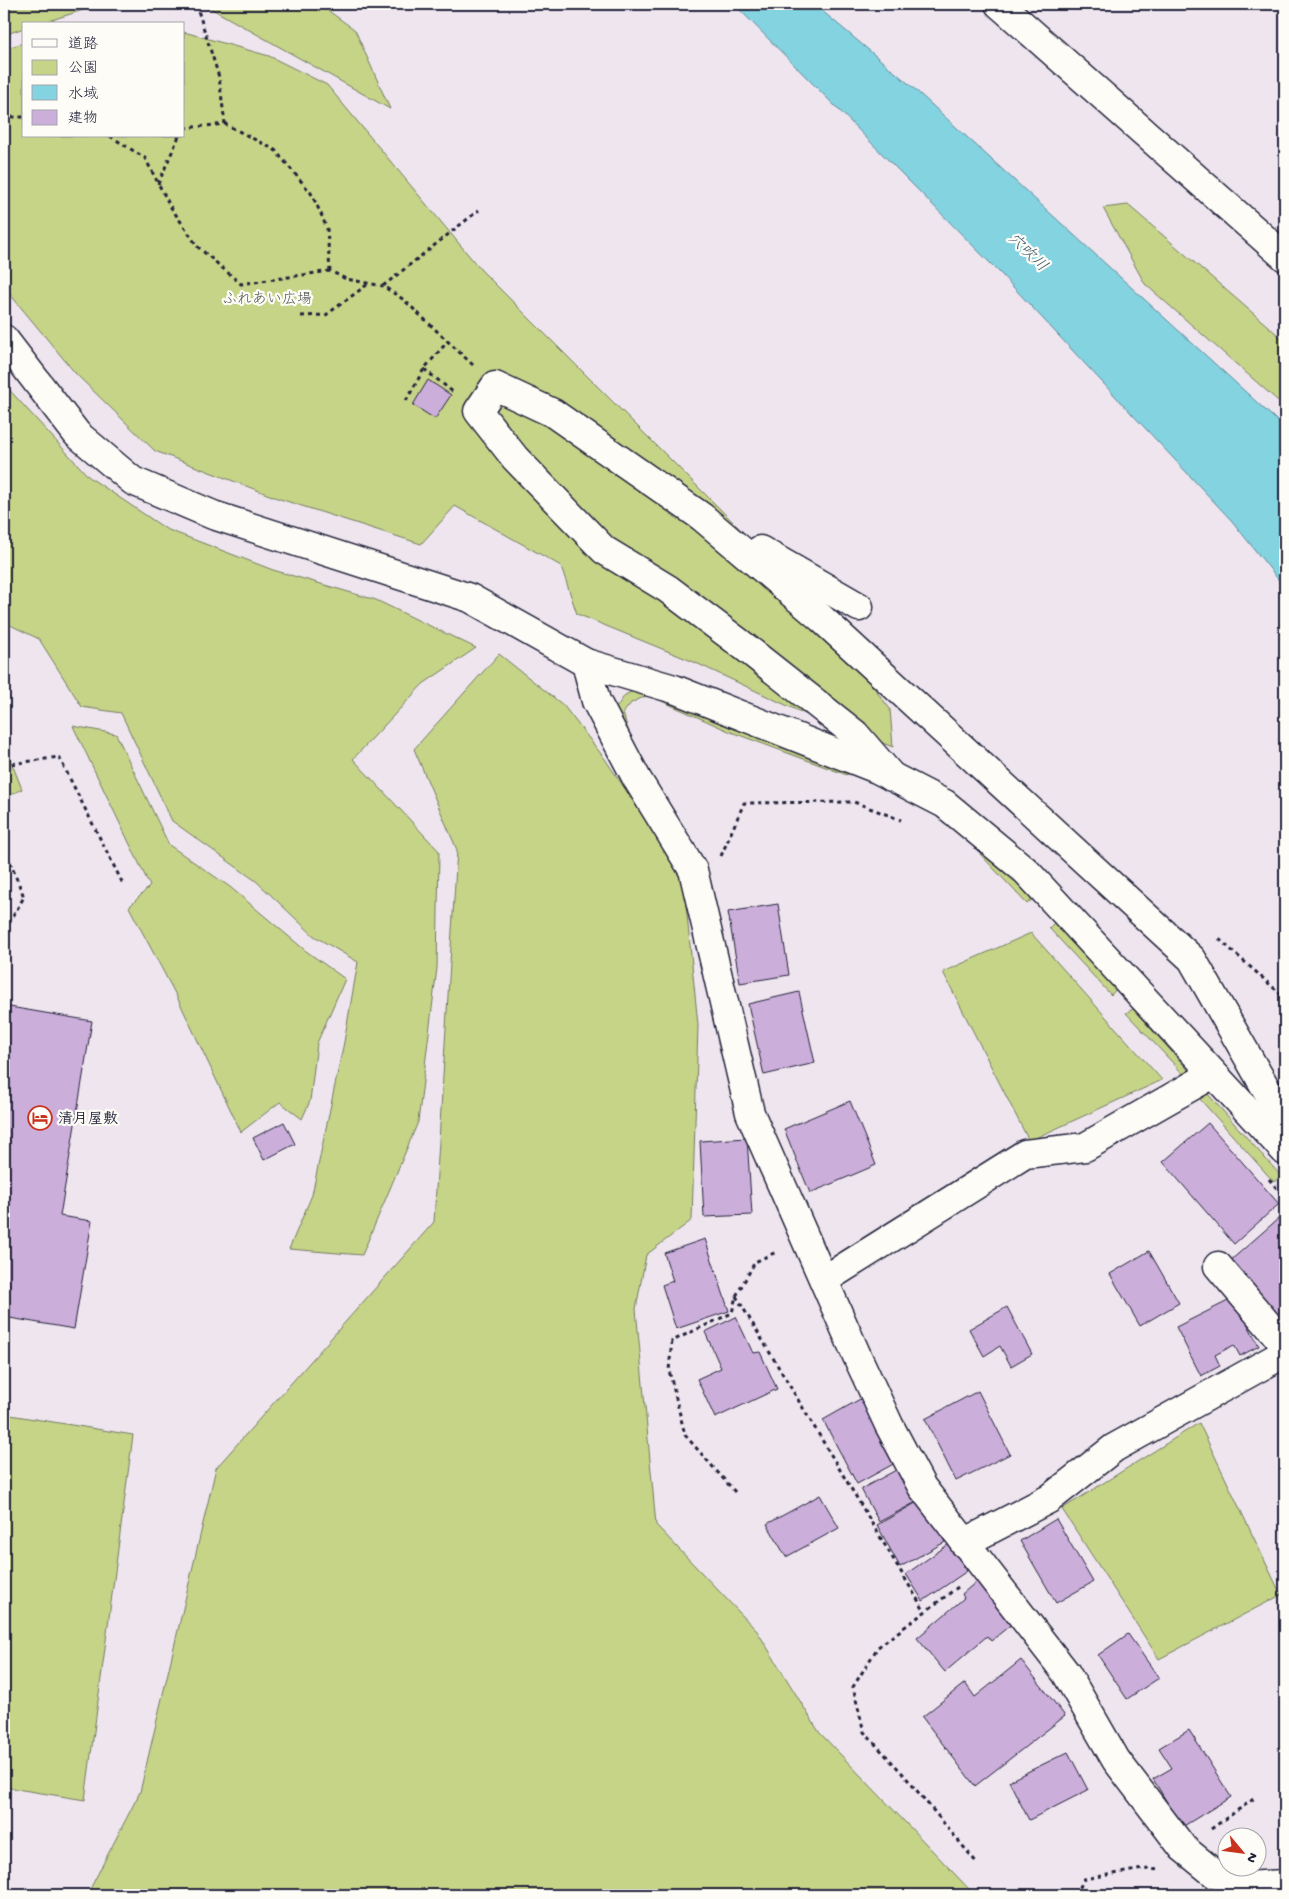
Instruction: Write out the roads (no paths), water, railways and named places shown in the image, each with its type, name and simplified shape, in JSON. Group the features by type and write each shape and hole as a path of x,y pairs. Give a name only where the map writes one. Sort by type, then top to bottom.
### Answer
{"street":[{"path":"999,4 1285,257"},
{"path":"1021,4 1046,46"},
{"path":"4,339 77,434 132,481 213,515 470,598 586,663 674,689 877,769 945,804 1026,871 1285,1151"},
{"path":"860,607 702,517 553,413 495,386 478,411 515,458 604,550 668,589 741,644 855,734 892,777"},
{"path":"702,517 821,618 1192,959 1276,1106 1285,1126"},
{"path":"586,663 596,701 638,779 693,870 750,1112 889,1425 922,1487 1066,1673 1116,1760 1183,1848 1215,1874 1242,1886 1285,1884"},
{"path":"824,1280 1025,1154 1085,1147 1213,1074"},
{"path":"1218,1266 1285,1345"},
{"path":"964,1542 1050,1499 1114,1448 1285,1353"}],"water":[{"name":"穴吹川","path":"734,4 814,4 909,84 1285,428 1285,588 1232,521 1001,274"}],"place":[{"name":"清月屋敷","path":"40,1118"}],"park label":[{"name":"ふれあい広場","path":"267,298"}]}
